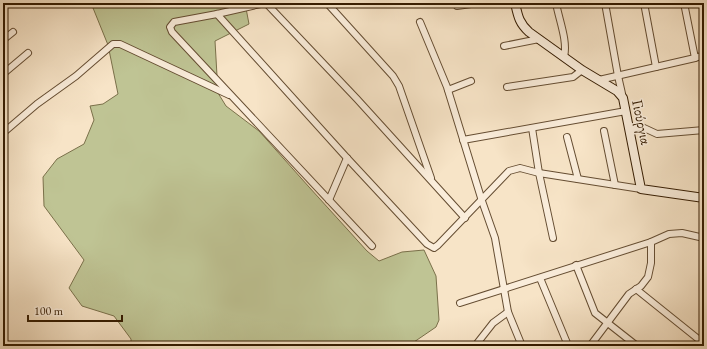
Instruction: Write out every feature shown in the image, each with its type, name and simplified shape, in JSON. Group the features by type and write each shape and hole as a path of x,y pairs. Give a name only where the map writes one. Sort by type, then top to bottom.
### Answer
{"street":[{"path":"372,246 172,32 170,27 174,22 266,3 357,99 465,218"},
{"path":"327,3 393,76 400,86 432,182"},
{"path":"457,6 478,3"},
{"name":"Γιούργια","path":"515,3 522,26 564,58 617,91 623,98 641,189"},
{"path":"556,3 565,42 566,50 564,58"},
{"path":"605,3 623,98"},
{"path":"644,3 656,67"},
{"path":"684,3 695,58"},
{"path":"217,14 347,158 427,244 434,248 438,246 482,201 509,171 520,168 539,173 704,198"},
{"path":"420,22 448,90 495,238 508,312 522,346"},
{"path":"3,40 13,32"},
{"path":"504,46 539,40"},
{"path":"3,133 37,104 76,76 113,44 120,44 232,96"},
{"path":"3,74 28,53"},
{"path":"599,80 704,55"},
{"path":"507,87 573,77 582,70"},
{"path":"448,90 471,81"},
{"path":"464,140 626,111"},
{"path":"629,129 642,127 657,134 704,130"},
{"path":"532,128 539,173 553,238"},
{"path":"604,131 615,184"},
{"path":"567,137 578,179"},
{"path":"329,200 347,158"},
{"path":"460,303 650,242 669,234 682,234 704,238"},
{"path":"590,346 629,294 641,286 648,277 651,263 650,242"},
{"path":"576,265 595,313 637,346"},
{"path":"540,278 567,344 570,346"},
{"path":"636,289 701,344 704,335"},
{"path":"475,346 493,323 508,312"}],"green space":[{"path":"91,3 245,3 249,24 215,41 218,93 226,106 259,131 367,251 379,261 402,252 424,250 436,276 439,320 436,327 414,342 391,346 131,346 131,339 114,316 82,306 69,288 84,260 44,206 43,177 57,159 84,144 94,120 90,106 103,104 118,94 108,45"}]}
